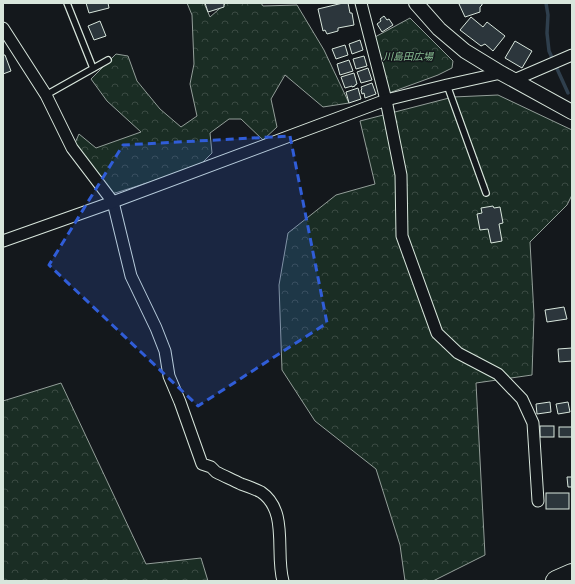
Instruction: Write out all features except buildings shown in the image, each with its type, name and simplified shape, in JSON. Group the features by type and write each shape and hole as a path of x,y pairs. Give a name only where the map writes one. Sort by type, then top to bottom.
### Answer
{"highway":[{"path":"556,581 572,574"}],"street":[{"path":"361,3 386,100 401,175 402,236 437,333 458,353 498,374 522,399 534,423 538,501"},
{"path":"416,3 439,29 461,48 500,73 572,112"},
{"path":"3,28 46,95 72,148 113,202 132,276 165,351 169,376 202,464 211,467 216,472 262,493 273,505 279,522 281,570 283,581"},
{"path":"514,80 572,55"},
{"path":"3,241 113,202 386,100 500,73"}],"lane":[{"path":"67,3 93,68"},
{"path":"46,95 108,60"},
{"path":"447,85 486,193"}],"highlighted area":[{"path":"290,136 327,323 198,406 49,265 123,145"}],"green space":[{"path":"187,3 204,3 210,17 226,3 261,3 263,6 297,5 324,50 349,103 323,107 285,75 271,99 277,127 263,140 241,119 229,119 210,133 212,153 198,167 112,194 75,143 79,134 96,148 141,132 107,101 91,79 116,54 128,56 137,81 160,109 181,127 197,116 190,84 194,64 192,15"},
{"name":"川島田広場","path":"410,18 453,61 452,68 438,75 389,93 375,37"},
{"path":"498,95 572,130 572,195 567,205 530,242 534,315 532,375 476,383 485,555 433,581 405,581 400,545 376,469 315,421 282,370 279,285 288,233 336,195 375,184 360,121 453,97"},
{"path":"61,383 146,564 201,558 208,581 3,581 3,401"}],"waterway":[{"path":"546,3 548,15 547,33 549,51 568,93"}]}
